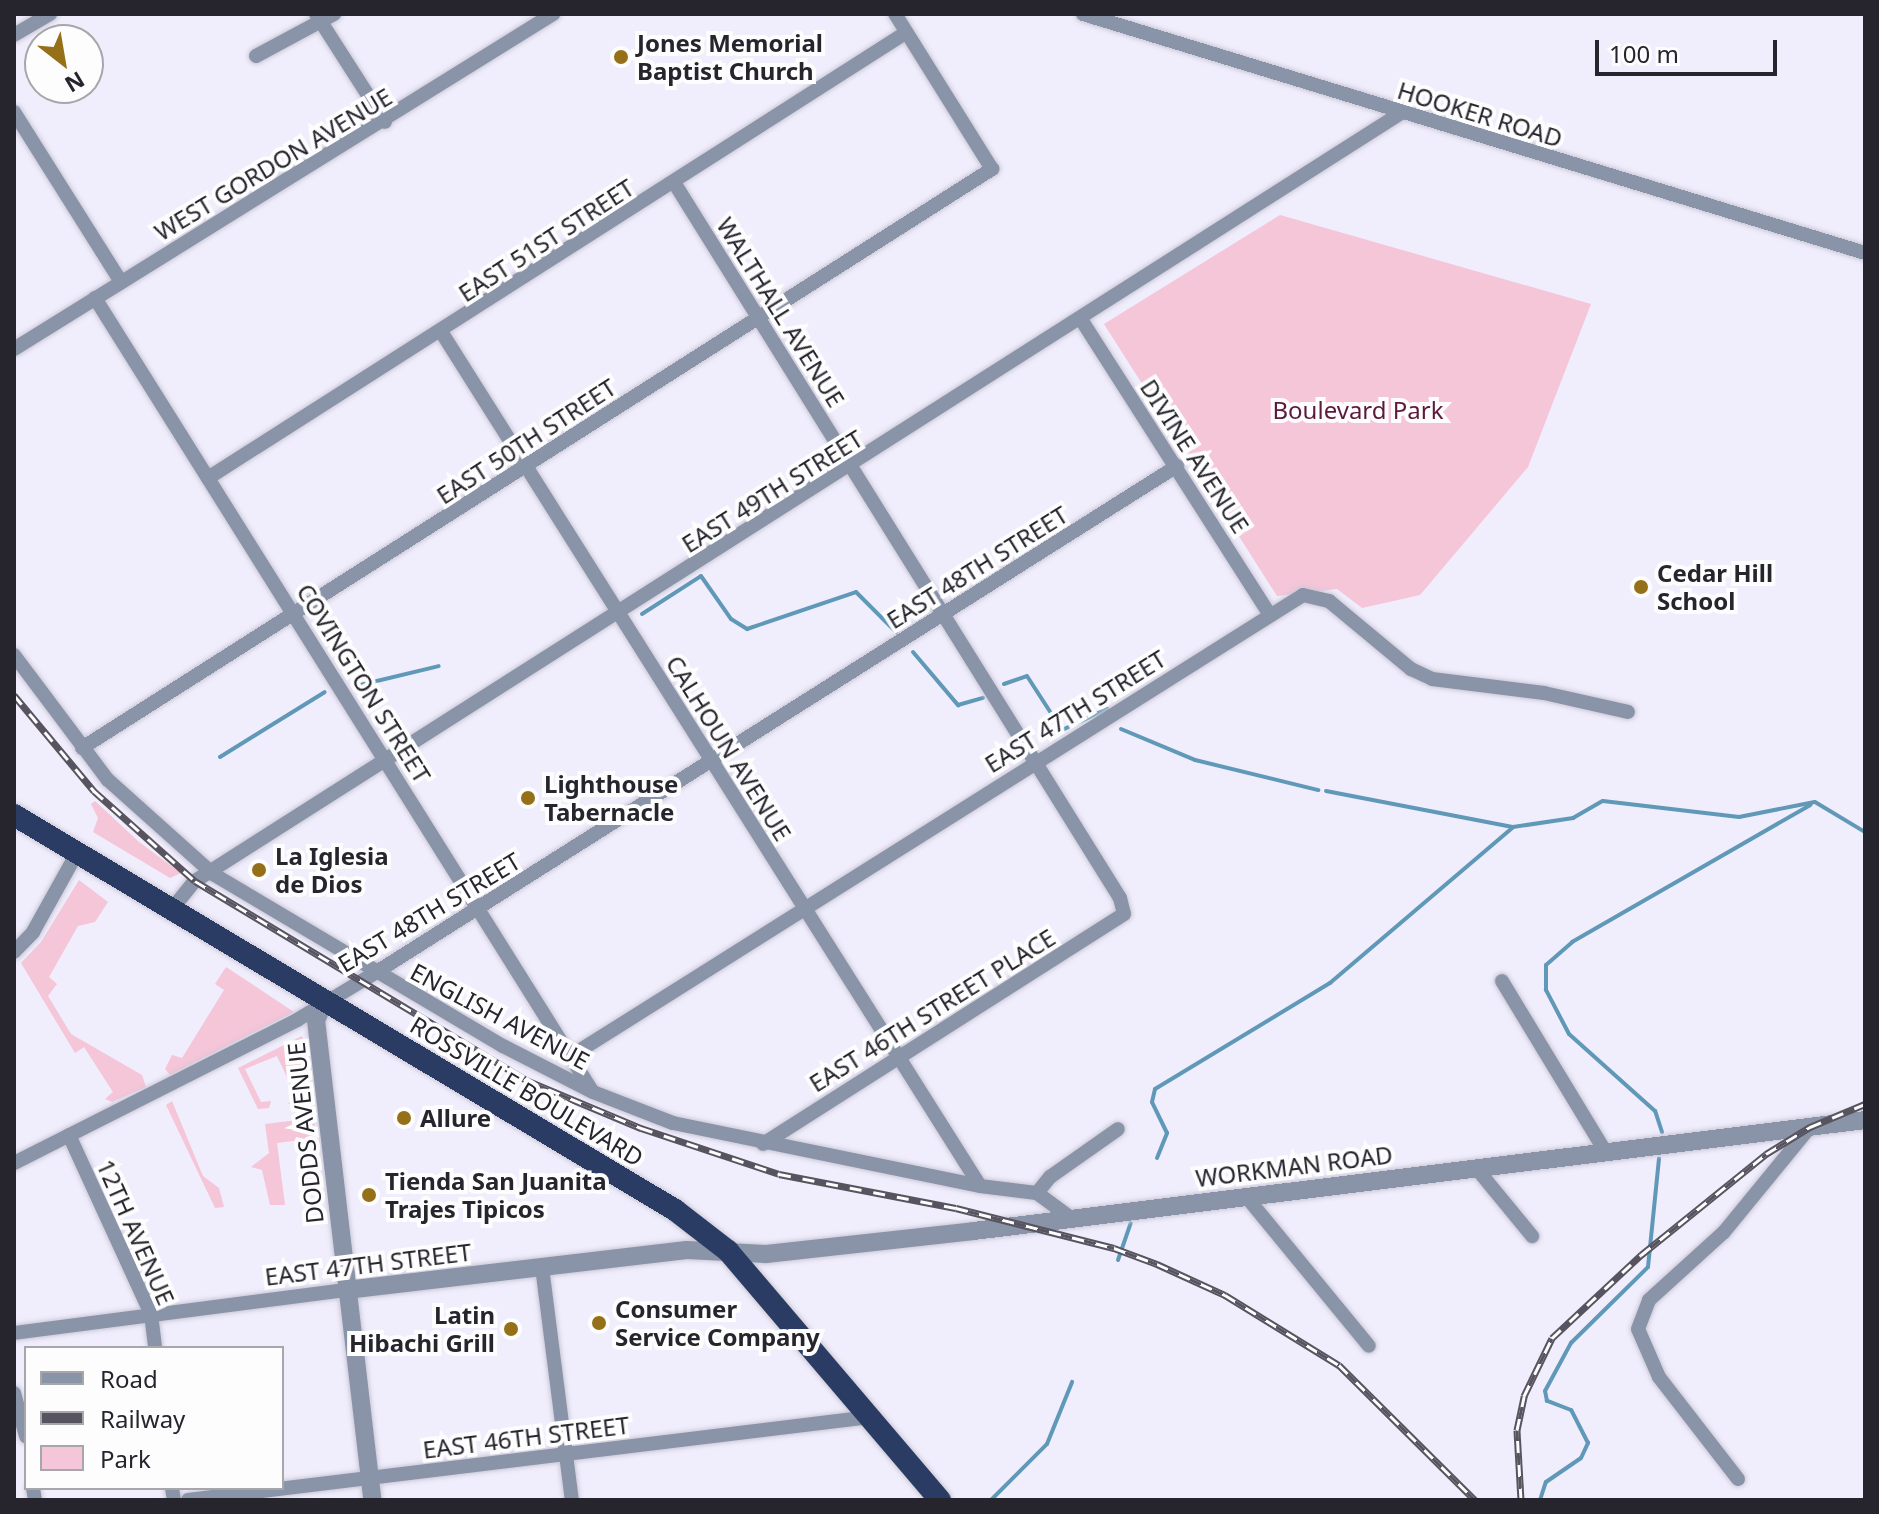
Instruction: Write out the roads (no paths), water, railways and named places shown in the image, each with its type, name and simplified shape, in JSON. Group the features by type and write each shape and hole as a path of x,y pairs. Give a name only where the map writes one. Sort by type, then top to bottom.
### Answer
{"highway":[{"name":"ROSSVILLE BOULEVARD","path":"14,815 675,1210 728,1251 940,1500"}],"street":[{"path":"14,35 50,14"},
{"name":"WEST GORDON AVENUE","path":"14,349 385,122 553,14"},
{"path":"895,14 904,34"},
{"name":"HOOKER ROAD","path":"1083,14 1865,253"},
{"path":"256,56 324,17 385,122"},
{"name":"EAST 50TH STREET","path":"82,748 992,169 904,34"},
{"name":"EAST 51ST STREET","path":"208,478 442,333 904,34"},
{"path":"14,112 121,282"},
{"name":"EAST 49TH STREET","path":"172,909 195,881 213,874 618,613 1082,321 1401,113"},
{"name":"WALTHALL AVENUE","path":"675,184 1037,763 1120,898 1124,914"},
{"name":"COVINGTON STREET","path":"95,298 593,1092"},
{"name":"DIVINE AVENUE","path":"1082,321 1270,615"},
{"name":"CALHOUN AVENUE","path":"442,333 980,1186"},
{"name":"EAST 48TH STREET","path":"14,1163 375,973 1177,466"},
{"name":"EAST 47TH STREET","path":"571,1056 1303,595 1329,601 1411,669 1432,679 1544,693 1628,712"},
{"name":"ENGLISH AVENUE","path":"16,663 82,748 132,803 213,874 375,973 593,1092 673,1123 763,1144 980,1186 1037,1193 1071,1218"},
{"path":"14,952 33,932 77,853"},
{"name":"EAST 46TH STREET PLACE","path":"763,1144 1124,914"},
{"path":"1502,981 1606,1153"},
{"name":"DODDS AVENUE","path":"325,1001 316,1020 372,1500"},
{"name":"WORKMAN ROAD","path":"728,1251 766,1254 1865,1120"},
{"path":"1738,1479 1659,1377 1638,1329 1649,1300 1724,1232 1810,1127"},
{"path":"1037,1193 1050,1177 1118,1129"},
{"name":"12TH AVENUE","path":"69,1135 151,1314 155,1346"},
{"path":"1477,1169 1532,1236"},
{"path":"1245,1195 1369,1346"},
{"name":"EAST 47TH STREET","path":"14,1333 687,1250 728,1251"},
{"path":"542,1267 572,1500"},
{"path":"14,1393 24,1429"},
{"name":"EAST 46TH STREET","path":"284,1488 870,1417"},
{"name":"EAST 46TH STREET","path":"188,1500 270,1490"}],"waterway":[{"path":"642,614 701,576 731,619 747,629 856,592 896,632"},
{"path":"913,652 958,705 983,698"},
{"path":"356,686 439,666"},
{"path":"1004,684 1027,676 1062,730 1107,709"},
{"path":"220,757 325,692"},
{"path":"1121,729 1195,760 1318,790"},
{"path":"1326,791 1513,827 1573,818 1603,801 1739,817 1815,802 1865,832"},
{"path":"1662,1132 1655,1111 1569,1034 1546,990 1546,965 1572,942 1810,805"},
{"path":"1157,1158 1167,1133 1152,1102 1155,1089 1330,983 1513,827"},
{"path":"1540,1500 1546,1482 1581,1458 1588,1443 1571,1410 1547,1401 1545,1391 1571,1343 1648,1267 1659,1159"},
{"path":"1118,1260 1131,1223"},
{"path":"991,1500 1047,1444 1072,1382"}],"railway":[{"path":"14,695 94,791 195,881 526,1080 641,1128 779,1174 956,1208 1114,1248 1157,1264 1225,1295 1339,1365 1475,1500"},
{"path":"1521,1500 1517,1430 1524,1396 1552,1338 1641,1255 1766,1154 1810,1127 1865,1104"}],"place":[{"name":"Jones Memorial Baptist Church","path":"621,57"},
{"name":"Cedar Hill School","path":"1641,587"},
{"name":"Lighthouse Tabernacle","path":"528,798"},
{"name":"La Iglesia de Dios","path":"259,870"},
{"name":"Allure","path":"404,1118"},
{"name":"Tienda San Juanita Trajes Tipicos","path":"369,1195"},
{"name":"Consumer Service Company","path":"599,1323"},
{"name":"Latin Hibachi Grill","path":"511,1329"}],"park label":[{"name":"Boulevard Park","path":"1358,410"}]}
